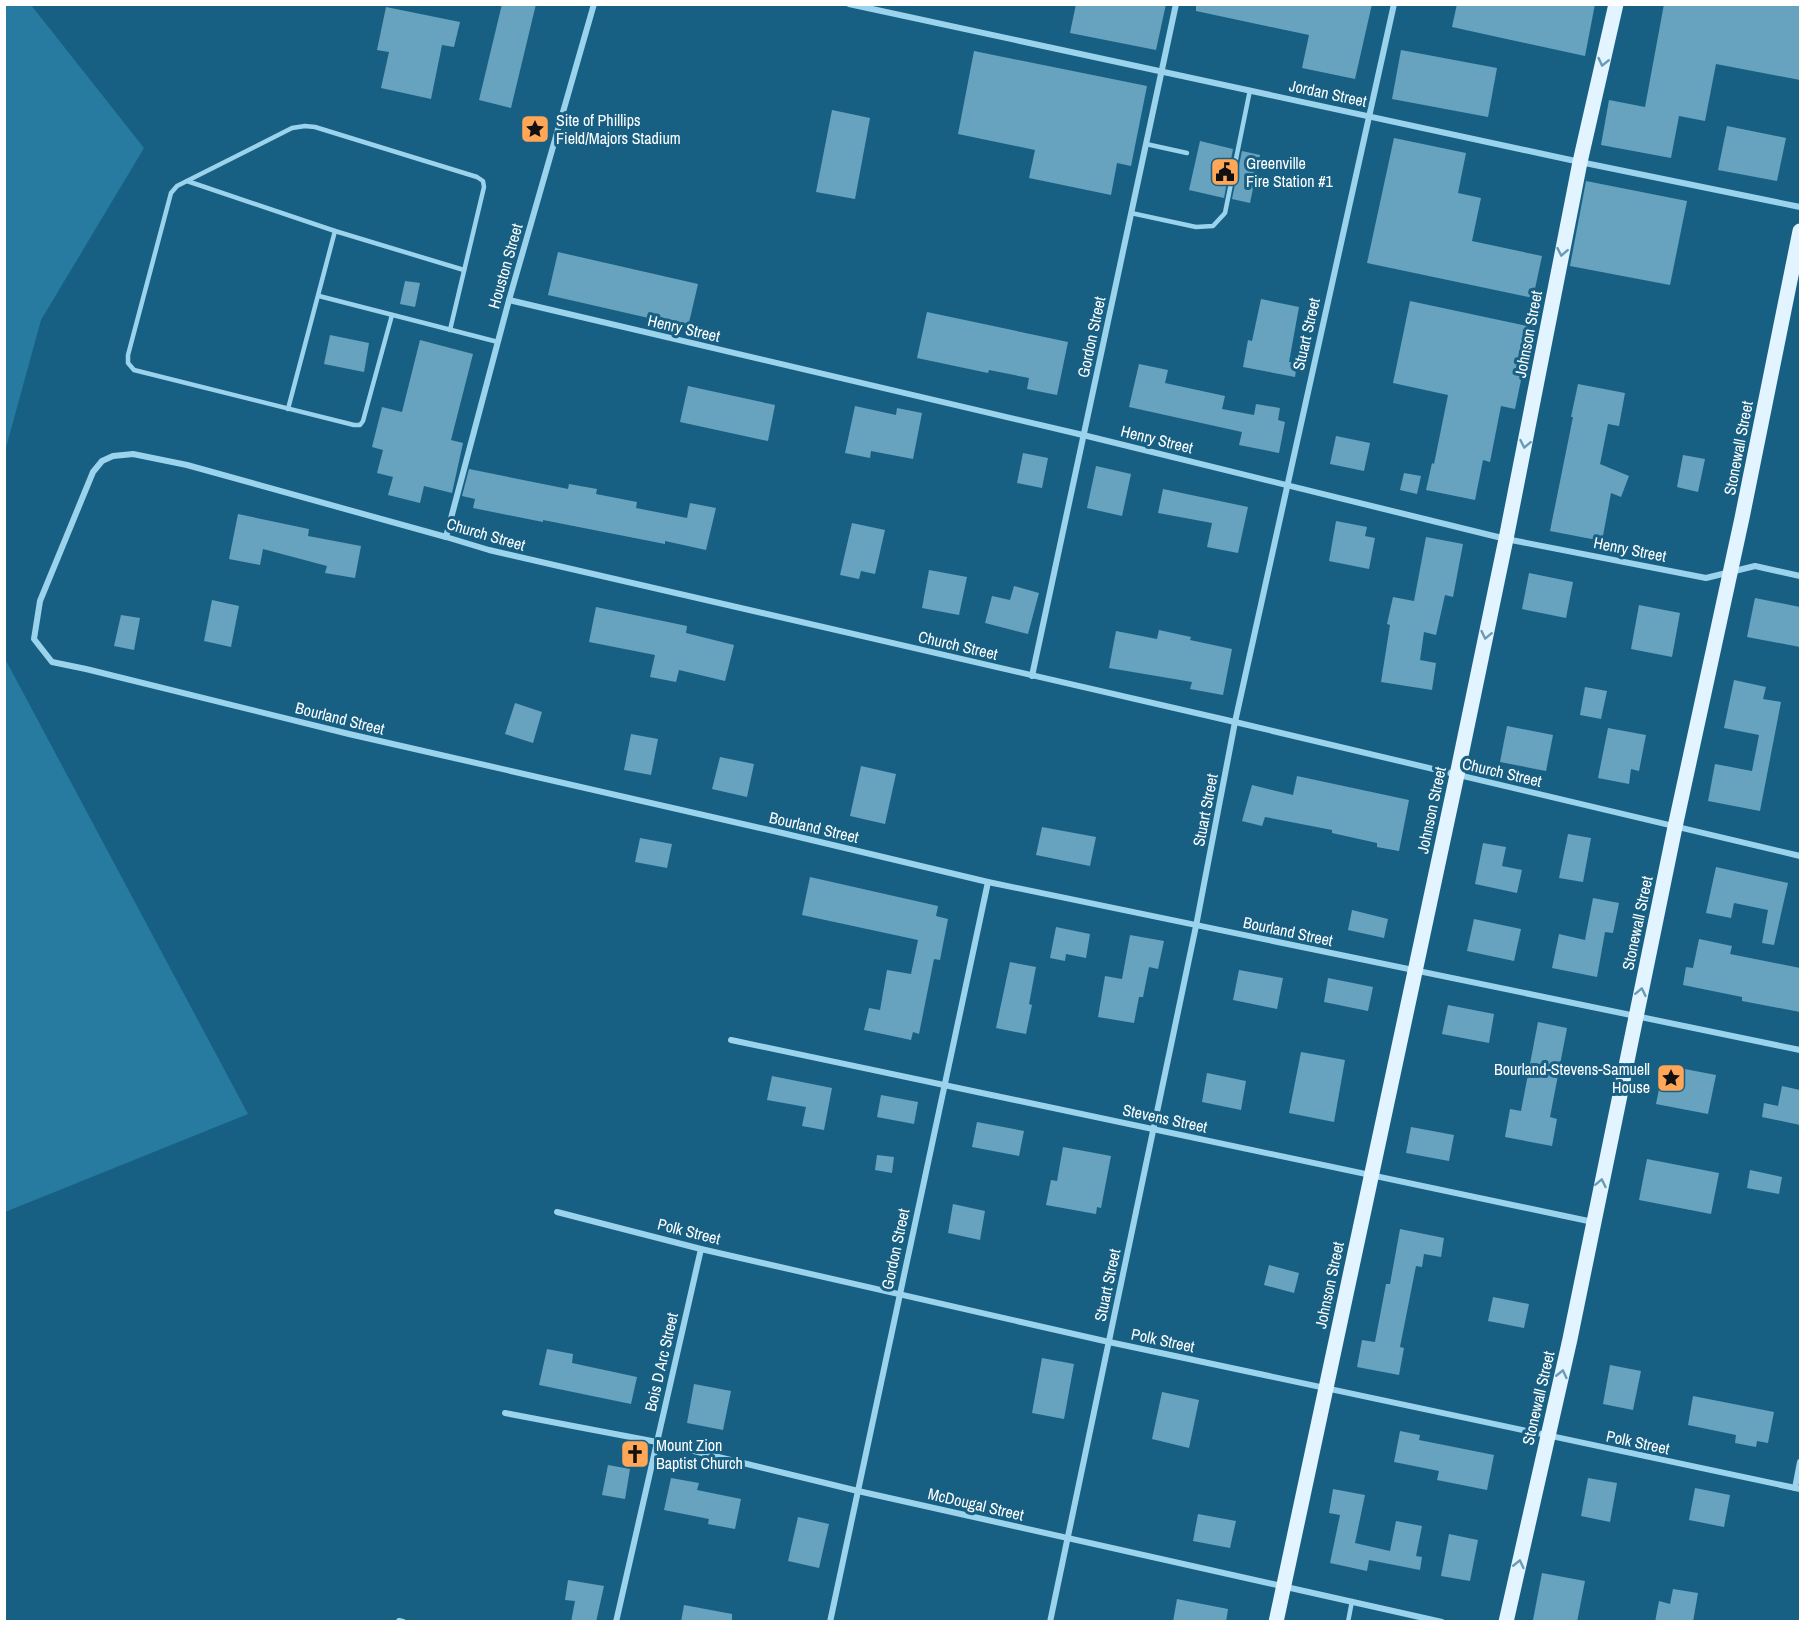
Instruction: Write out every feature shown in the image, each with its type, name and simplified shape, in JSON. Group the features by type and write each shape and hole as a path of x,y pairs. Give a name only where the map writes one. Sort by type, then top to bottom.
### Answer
{"main road":[{"name":"Johnson Street","path":"1276,1622 1457,775 1580,162 1616,4"},
{"name":"Stonewall Street","path":"1506,1622 1570,1339 1800,231"}],"street":[{"name":"Houston Street","path":"446,537 509,300 594,4"},
{"name":"Jordan Street","path":"849,4 1580,162 1800,207"},
{"name":"Gordon Street","path":"1032,676 1176,4"},
{"name":"Stuart Street","path":"1050,1622 1197,926 1235,722 1394,4"},
{"name":"Henry Street","path":"509,300 1083,435 1506,539 1706,578 1755,566 1800,576"},
{"name":"Church Street","path":"112,456 133,454 187,465 489,550 1235,722 1800,856"},
{"name":"Bourland Street","path":"112,456 102,461 93,472 40,601 34,639 52,662 349,734 988,882 1800,1050"},
{"name":"Gordon Street","path":"830,1622 988,882"},
{"name":"Stevens Street","path":"731,1040 1593,1222"},
{"name":"Polk Street","path":"557,1212 701,1248 1109,1342 1798,1488"},
{"name":"Bois D Arc Street","path":"616,1622 701,1248"},
{"name":"McDougal Street","path":"505,1413 657,1442 858,1491 1442,1622"},
{"path":"1798,1488 1800,1462"}],"lane":[{"path":"1131,213 1196,227 1213,226 1225,213 1250,90"},
{"path":"392,315 360,425 134,370 128,363 128,355 171,193 177,186 292,128 305,126 477,177 483,181 484,187 450,330"},
{"path":"1146,144 1187,153"},
{"path":"187,181 335,231 464,270"},
{"path":"288,409 335,231"},
{"path":"319,296 498,342"},
{"path":"1348,1622 1352,1601"}],"shaded area":[{"path":"5,4 31,5 144,148 41,320 5,451"},
{"path":"4,657 248,1114 5,1212 4,1212"}],"building":[{"path":"502,4 536,4 511,108 479,100"},
{"path":"1076,4 1166,4 1156,50 1070,33"},
{"path":"1196,4 1372,4 1355,79 1302,68 1309,35 1196,11"},
{"path":"1457,4 1595,4 1585,56 1452,27"},
{"path":"1664,4 1800,4 1800,80 1716,64 1705,121 1679,116 1671,158 1601,145 1609,100 1645,107"},
{"path":"386,7 460,22 454,47 442,45 431,99 381,88 389,52 377,50"},
{"path":"1401,50 1497,68 1488,117 1392,99"},
{"path":"974,51 1147,86 1131,166 1117,163 1111,195 1029,178 1035,150 958,134"},
{"path":"832,110 870,118 855,199 816,192"},
{"path":"1727,126 1786,138 1777,181 1718,170"},
{"path":"1394,138 1466,153 1458,193 1481,198 1472,241 1542,256 1533,298 1367,263"},
{"path":"1200,141 1233,149 1224,198 1189,190"},
{"path":"1242,151 1260,155 1250,203 1232,199"},
{"path":"1586,181 1687,201 1670,285 1570,266"},
{"path":"558,252 698,284 688,327 548,295"},
{"path":"405,281 420,283 415,307 400,304"},
{"path":"1261,299 1299,307 1289,362 1297,363 1295,377 1243,367 1248,340 1252,341"},
{"path":"1410,301 1532,327 1515,409 1501,406 1490,462 1483,460 1475,500 1426,490 1432,463 1434,464 1448,395 1393,383"},
{"path":"927,312 1068,342 1057,395 1027,389 1029,378 989,370 988,373 917,358"},
{"path":"330,335 369,343 364,372 324,364"},
{"path":"420,340 473,354 451,440 463,443 452,493 424,486 420,503 388,495 393,477 377,473 383,450 372,447 382,407 402,412"},
{"path":"1139,364 1168,370 1165,383 1225,396 1222,409 1254,415 1256,404 1280,408 1278,420 1285,422 1279,453 1239,445 1242,432 1129,407"},
{"path":"1578,384 1625,393 1619,426 1608,424 1600,464 1629,476 1621,497 1611,493 1602,541 1550,531"},
{"path":"688,386 775,405 768,441 680,422"},
{"path":"855,406 896,415 897,408 922,413 913,459 871,451 870,458 845,453"},
{"path":"1336,436 1370,443 1364,471 1330,464"},
{"path":"1023,453 1048,458 1042,488 1017,483"},
{"path":"1683,455 1705,459 1698,492 1677,487"},
{"path":"1096,466 1131,474 1122,516 1087,508"},
{"path":"469,469 568,489 569,484 597,489 596,494 637,502 636,508 687,518 690,503 716,508 706,550 473,508 475,499 462,496"},
{"path":"1404,473 1421,476 1417,494 1400,490"},
{"path":"1163,489 1248,507 1238,553 1207,547 1212,523 1158,513"},
{"path":"238,514 309,529 308,536 361,546 355,578 325,573 327,566 263,549 260,565 229,559"},
{"path":"1336,521 1367,527 1365,536 1375,538 1369,569 1329,561"},
{"path":"852,523 885,530 875,574 861,571 859,579 840,575"},
{"path":"1426,537 1463,544 1453,597 1445,595 1436,635 1424,632 1420,660 1436,663 1432,690 1381,682 1390,625 1387,624 1393,597 1414,601"},
{"path":"929,570 967,577 959,615 922,608"},
{"path":"1529,573 1573,582 1566,618 1522,609"},
{"path":"1014,586 1039,593 1028,634 985,623 992,596 1010,600"},
{"path":"1755,598 1800,607 1800,647 1747,637"},
{"path":"212,600 239,606 231,647 204,641"},
{"path":"1639,605 1680,613 1672,657 1631,649"},
{"path":"596,607 687,626 686,633 734,645 725,681 679,670 676,682 650,677 655,655 589,642"},
{"path":"121,615 140,618 134,650 114,646"},
{"path":"1159,630 1191,637 1190,640 1232,649 1223,695 1190,689 1192,682 1109,668 1116,631 1157,639"},
{"path":"1734,680 1766,687 1763,699 1781,702 1760,811 1708,801 1715,764 1752,771 1759,735 1724,728"},
{"path":"1585,687 1607,691 1601,719 1580,715"},
{"path":"515,703 542,712 533,743 505,734"},
{"path":"1507,726 1553,735 1546,771 1500,762"},
{"path":"1608,728 1646,735 1639,771 1631,769 1629,784 1598,778"},
{"path":"631,734 658,739 651,775 624,770"},
{"path":"720,757 754,764 747,797 712,789"},
{"path":"861,766 896,774 885,824 850,816"},
{"path":"1297,776 1409,800 1399,851 1377,847 1377,843 1332,833 1332,830 1265,817 1262,826 1242,821 1252,785 1293,795"},
{"path":"1042,827 1096,837 1090,866 1036,855"},
{"path":"1568,834 1591,838 1583,882 1559,878"},
{"path":"640,838 672,844 667,868 635,862"},
{"path":"1483,843 1506,847 1502,866 1522,870 1517,893 1475,884"},
{"path":"1716,867 1788,883 1774,945 1762,943 1768,910 1734,903 1731,918 1706,913"},
{"path":"810,877 938,906 936,916 948,919 940,960 934,959 919,1034 913,1032 911,1040 864,1030 869,1008 880,1010 887,970 911,974 918,940 802,915"},
{"path":"1593,898 1619,903 1613,933 1605,932 1597,977 1552,968 1559,934 1585,940"},
{"path":"1352,910 1388,919 1384,938 1348,930"},
{"path":"1474,919 1521,929 1514,961 1467,951"},
{"path":"1056,927 1090,934 1086,958 1066,954 1065,961 1050,958"},
{"path":"1130,935 1164,941 1158,969 1149,967 1143,997 1139,997 1134,1023 1098,1017 1105,976 1122,979"},
{"path":"1699,939 1732,946 1730,954 1800,968 1800,1012 1742,1001 1742,997 1683,985 1686,967 1693,968"},
{"path":"1010,962 1036,967 1026,1034 996,1028"},
{"path":"1239,970 1283,978 1277,1009 1233,1000"},
{"path":"1328,978 1373,987 1368,1011 1324,1002"},
{"path":"1448,1005 1494,1014 1489,1043 1442,1034"},
{"path":"1538,1022 1567,1028 1550,1117 1557,1119 1552,1146 1505,1137 1510,1109 1521,1111"},
{"path":"1301,1052 1345,1060 1334,1122 1289,1113"},
{"path":"1664,1065 1716,1075 1708,1114 1656,1104"},
{"path":"1207,1073 1246,1081 1241,1110 1202,1102"},
{"path":"772,1076 832,1088 824,1130 802,1126 806,1107 767,1100"},
{"path":"1782,1086 1800,1090 1800,1125 1762,1117 1764,1103 1778,1106"},
{"path":"881,1095 918,1102 914,1124 877,1117"},
{"path":"977,1122 1024,1131 1019,1156 972,1147"},
{"path":"1411,1127 1454,1135 1449,1161 1406,1153"},
{"path":"1063,1147 1111,1156 1101,1208 1097,1207 1096,1214 1046,1205 1051,1180 1057,1181"},
{"path":"877,1155 894,1157 892,1173 875,1170"},
{"path":"1647,1159 1719,1173 1711,1214 1639,1200"},
{"path":"1750,1170 1782,1177 1779,1194 1747,1188"},
{"path":"953,1204 985,1211 980,1240 948,1233"},
{"path":"1400,1229 1444,1238 1441,1257 1424,1254 1422,1267 1416,1266 1400,1347 1404,1348 1399,1375 1357,1367 1362,1340 1375,1342 1386,1284 1390,1284"},
{"path":"1269,1265 1299,1273 1294,1293 1264,1285"},
{"path":"1493,1297 1529,1304 1524,1328 1488,1321"},
{"path":"547,1349 573,1354 572,1363 637,1377 631,1404 539,1385"},
{"path":"1042,1358 1074,1364 1064,1419 1032,1413"},
{"path":"1610,1365 1641,1371 1633,1410 1603,1404"},
{"path":"694,1384 731,1391 723,1430 687,1423"},
{"path":"1162,1392 1199,1400 1189,1448 1152,1439"},
{"path":"1693,1396 1774,1412 1768,1443 1757,1441 1756,1447 1735,1443 1736,1435 1688,1425"},
{"path":"1400,1431 1420,1435 1419,1440 1494,1455 1487,1490 1437,1480 1439,1471 1394,1462"},
{"path":"608,1465 630,1469 625,1499 602,1495"},
{"path":"671,1478 699,1483 697,1490 741,1499 735,1529 708,1524 709,1519 664,1510"},
{"path":"1588,1478 1617,1483 1610,1522 1581,1516"},
{"path":"1695,1488 1730,1495 1724,1527 1689,1520"},
{"path":"1333,1489 1365,1495 1355,1543 1390,1551 1396,1521 1422,1526 1416,1556 1422,1557 1420,1570 1369,1560 1367,1571 1330,1563 1340,1515 1329,1513"},
{"path":"1198,1514 1236,1521 1230,1548 1193,1541"},
{"path":"798,1517 829,1524 819,1568 788,1561"},
{"path":"1449,1534 1478,1540 1470,1581 1441,1576"},
{"path":"1542,1573 1585,1581 1577,1622 1533,1620"},
{"path":"568,1580 604,1586 596,1622 571,1622 575,1601 565,1600"},
{"path":"1673,1589 1698,1593 1693,1622 1655,1622 1659,1601 1670,1604"},
{"path":"1177,1599 1228,1609 1226,1622 1173,1622"},
{"path":"684,1605 732,1614 732,1622 681,1622"}],"place":[{"name":"Site of Phillips Field/Majors Stadium","path":"535,129"},
{"name":"Greenville Fire Station #1","path":"1225,172"},
{"name":"Bourland-Stevens-Samuell House","path":"1671,1078"},
{"name":"Mount Zion Baptist Church","path":"635,1454"}]}
